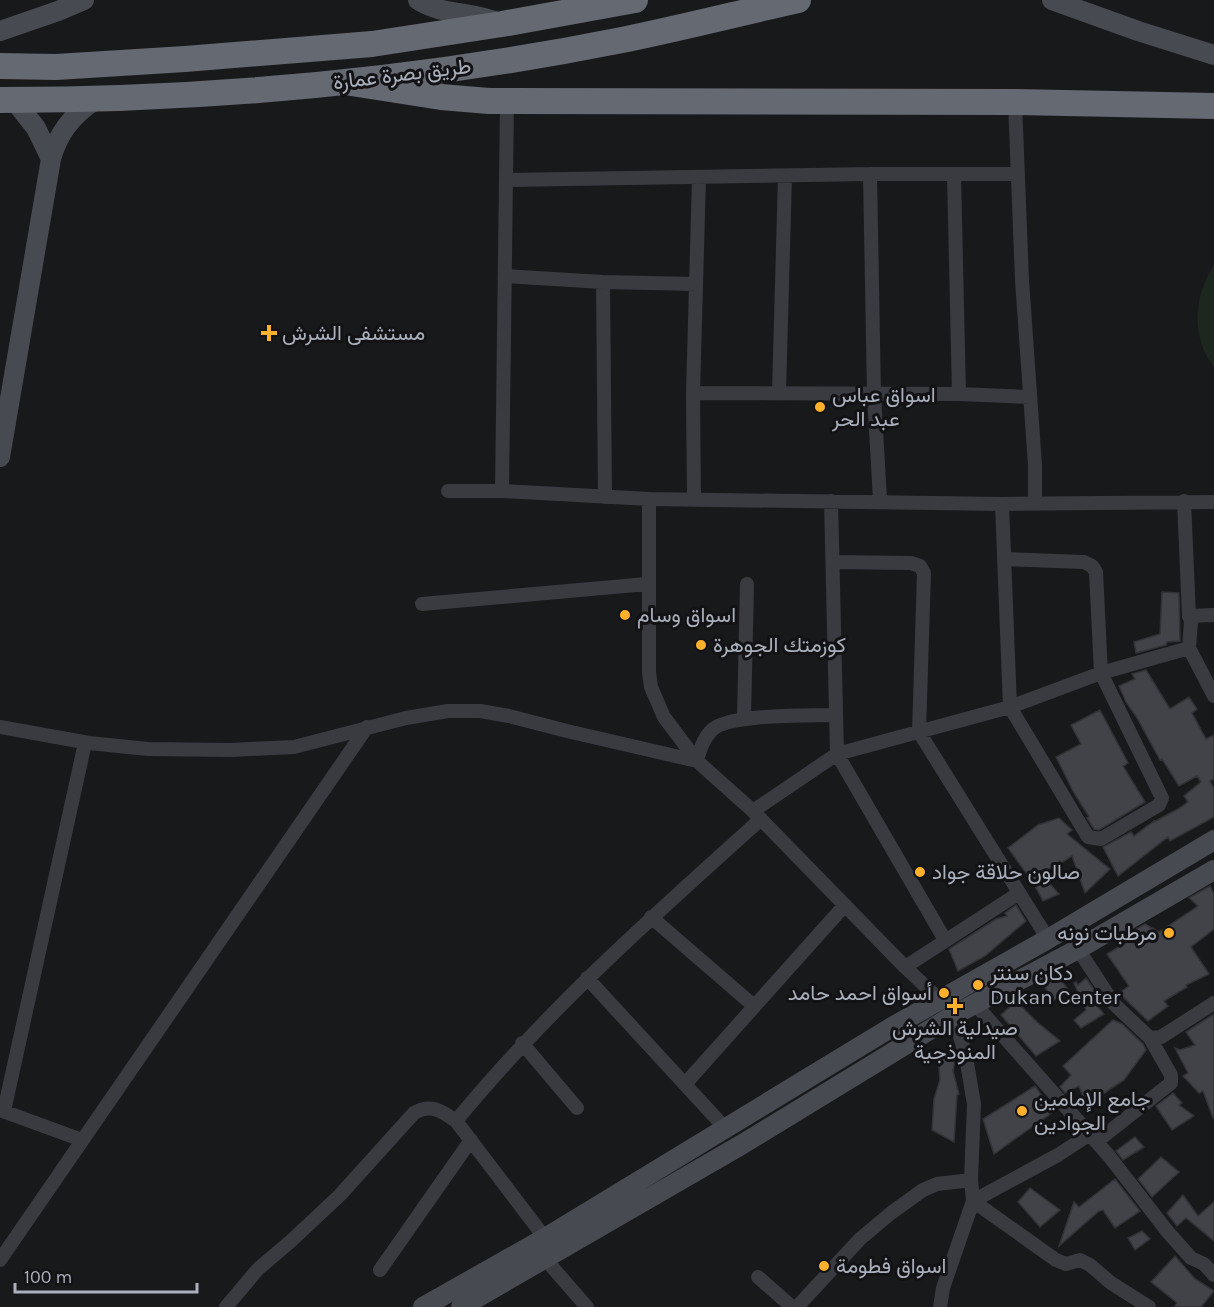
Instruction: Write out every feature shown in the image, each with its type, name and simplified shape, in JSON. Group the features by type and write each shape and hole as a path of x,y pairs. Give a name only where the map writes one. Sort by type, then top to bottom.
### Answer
{"highway":[{"name":"طريق بصرة عمارة","path":"0,66 56,66 185,59 372,44 635,0"},
{"name":"طريق بصرة عمارة","path":"7,100 95,100 174,96 345,82 622,40 798,0"},
{"path":"345,82 441,97 507,101 1015,102 1214,105"}],"street":[{"path":"0,31 84,0"},
{"path":"418,0 439,9 481,16 502,24"},
{"path":"1052,0 1149,35 1214,55"},
{"path":"7,100 36,128 51,159"},
{"path":"0,457 51,159 66,124 84,106 95,100"},
{"path":"502,491 507,101"},
{"path":"1015,102 1016,174 1035,502"},
{"path":"870,174 874,394 880,501"},
{"path":"954,174 959,394"},
{"path":"506,180 1016,174"},
{"path":"779,392 785,176"},
{"path":"694,500 693,393 699,177"},
{"path":"505,276 603,282 696,284"},
{"path":"603,282 605,497"},
{"path":"693,393 959,394 1030,397"},
{"path":"448,491 502,491 694,500 1002,504 1214,502"},
{"path":"649,499 647,584 651,687 664,717 697,761 757,815 904,967 939,999"},
{"path":"831,501 837,754 945,940"},
{"path":"1184,501 1191,621 1189,648 1214,696"},
{"path":"1002,504 1004,559 1010,708 1088,837 1101,839 1159,805 1162,798 1101,673 1096,572 1092,566 1084,562 1004,559"},
{"path":"833,562 911,563 920,566 924,573 919,732 1048,939"},
{"path":"422,604 647,584"},
{"path":"744,718 747,584"},
{"path":"1189,616 1214,615"},
{"path":"456,1121 522,1043 587,978 757,815 837,754 1010,708 1101,673 1189,648"},
{"path":"0,727 86,743 148,749 252,749 294,747 367,728 448,711 480,711 697,761"},
{"path":"697,761 703,742 712,729 727,722 744,718 836,715"},
{"path":"0,1260 367,728"},
{"path":"82,1140 2,1110 86,743"},
{"path":"461,1307 546,1260 602,1215 726,1129 939,999 1048,939 1214,840"},
{"path":"423,1307 545,1238 602,1215 741,1145 954,1015 1078,949 1214,870"},
{"path":"904,967 1019,893"},
{"path":"685,1084 845,905"},
{"path":"651,917 754,1006"},
{"path":"973,1201 1093,1138 1172,1083 1171,1075 1150,1038 1114,1004 1078,949"},
{"path":"1025,951 1037,971"},
{"path":"587,978 726,1129"},
{"path":"1150,1038 1161,1037 1214,1003"},
{"path":"975,1004 1093,1138 1191,1258 1209,1260 1214,1275"},
{"path":"939,1307 943,1288 973,1201 971,1180 974,1104 966,1057 954,1015"},
{"path":"522,1043 577,1108"},
{"path":"226,1307 258,1269 309,1226 414,1113 422,1109 432,1108 456,1121 545,1238"},
{"path":"380,1270 471,1140"},
{"path":"797,1307 860,1239 907,1201 937,1184 971,1180"},
{"path":"973,1201 1056,1260 1066,1264 1080,1260 1090,1265 1111,1283 1149,1307"},
{"path":"546,1260 587,1307"},
{"path":"758,1277 792,1307"}],"shaded area":[{"path":"1214,265 1214,367 1201,342 1198,316 1202,290"}],"building":[{"path":"1162,592 1179,593 1180,641 1167,642 1166,645 1136,653 1134,642 1160,634"},
{"path":"1146,670 1170,709 1189,697 1197,709 1192,713 1206,739 1214,735 1214,779 1210,781 1214,788 1214,817 1170,841 1168,837 1118,876 1103,847 1131,832 1134,836 1154,821 1178,809 1188,802 1184,796 1201,782 1197,776 1179,786 1162,759 1160,760 1126,702 1119,686 1135,679 1132,674"},
{"path":"1100,710 1128,763 1123,766 1145,802 1099,830 1094,829 1087,818 1089,817 1056,757 1081,744 1071,725"},
{"path":"1059,818 1072,830 1067,834 1110,869 1085,893 1072,856 1061,863 1060,861 1042,875 1059,894 1043,901 1034,884 1008,848 1038,825"},
{"path":"1210,886 1214,894 1214,929 1191,947 1209,974 1186,985 1187,987 1164,1001 1168,1006 1148,1021 1119,993 1129,986 1107,954 1134,938 1131,932 1145,924 1159,932 1198,906 1189,898"},
{"path":"1016,905 1026,921 985,956 958,971 949,949 996,919 1007,916 1005,913"},
{"path":"1056,975 1069,990 1054,1000 1041,982"},
{"path":"1086,978 1097,994 1091,999 1104,1014 1081,1028 1074,1020 1086,1010 1074,983 1078,985"},
{"path":"1016,1001 1060,1041 1036,1056 1001,1015"},
{"path":"1214,1014 1213,1118 1203,1091 1199,1093 1183,1076 1188,1073 1175,1048 1180,1050 1195,1045 1186,1032"},
{"path":"1113,1020 1122,1024 1143,1044 1146,1050 1124,1080 1086,1105 1079,1086 1065,1093 1060,1087 1071,1075 1063,1066"},
{"path":"956,1054 953,1071 959,1094 957,1095 954,1142 932,1130 934,1099 940,1080 938,1056"},
{"path":"1035,1086 1053,1112 994,1154 983,1119"},
{"path":"1173,1093 1182,1103 1179,1105 1194,1116 1172,1130 1156,1106"},
{"path":"1135,1137 1144,1147 1123,1160 1116,1151"},
{"path":"1161,1157 1179,1172 1152,1197 1138,1179"},
{"path":"1115,1179 1140,1211 1115,1228 1103,1210 1099,1211 1059,1246 1074,1202 1079,1207"},
{"path":"1030,1188 1060,1210 1040,1227 1018,1202"},
{"path":"1183,1195 1198,1216 1214,1202 1214,1241 1186,1218 1177,1226 1167,1213"},
{"path":"1142,1231 1150,1239 1135,1250 1128,1238"},
{"path":"1175,1256 1195,1279 1214,1291 1201,1307 1174,1307 1177,1303 1151,1282"}],"place":[{"name":"مستشفى الشرش","path":"269,333"},
{"name":"اسواق عباس عبد الحر","path":"820,407"},
{"name":"اسواق وسام","path":"625,615"},
{"name":"كوزمتك الجوهرة","path":"701,645"},
{"name":"صالون حلاقة جواد","path":"920,872"},
{"name":"مرطبات نونه","path":"1169,933"},
{"name":"دكان سنتر Dukan Center","path":"978,985"},
{"name":"أسواق احمد حامد","path":"944,993"},
{"name":"صيدلية الشرش المنوذجية","path":"955,1006"},
{"name":"جامع الإمامين الجوادين","path":"1022,1111"},
{"name":"اسواق فطومة","path":"824,1266"}]}
